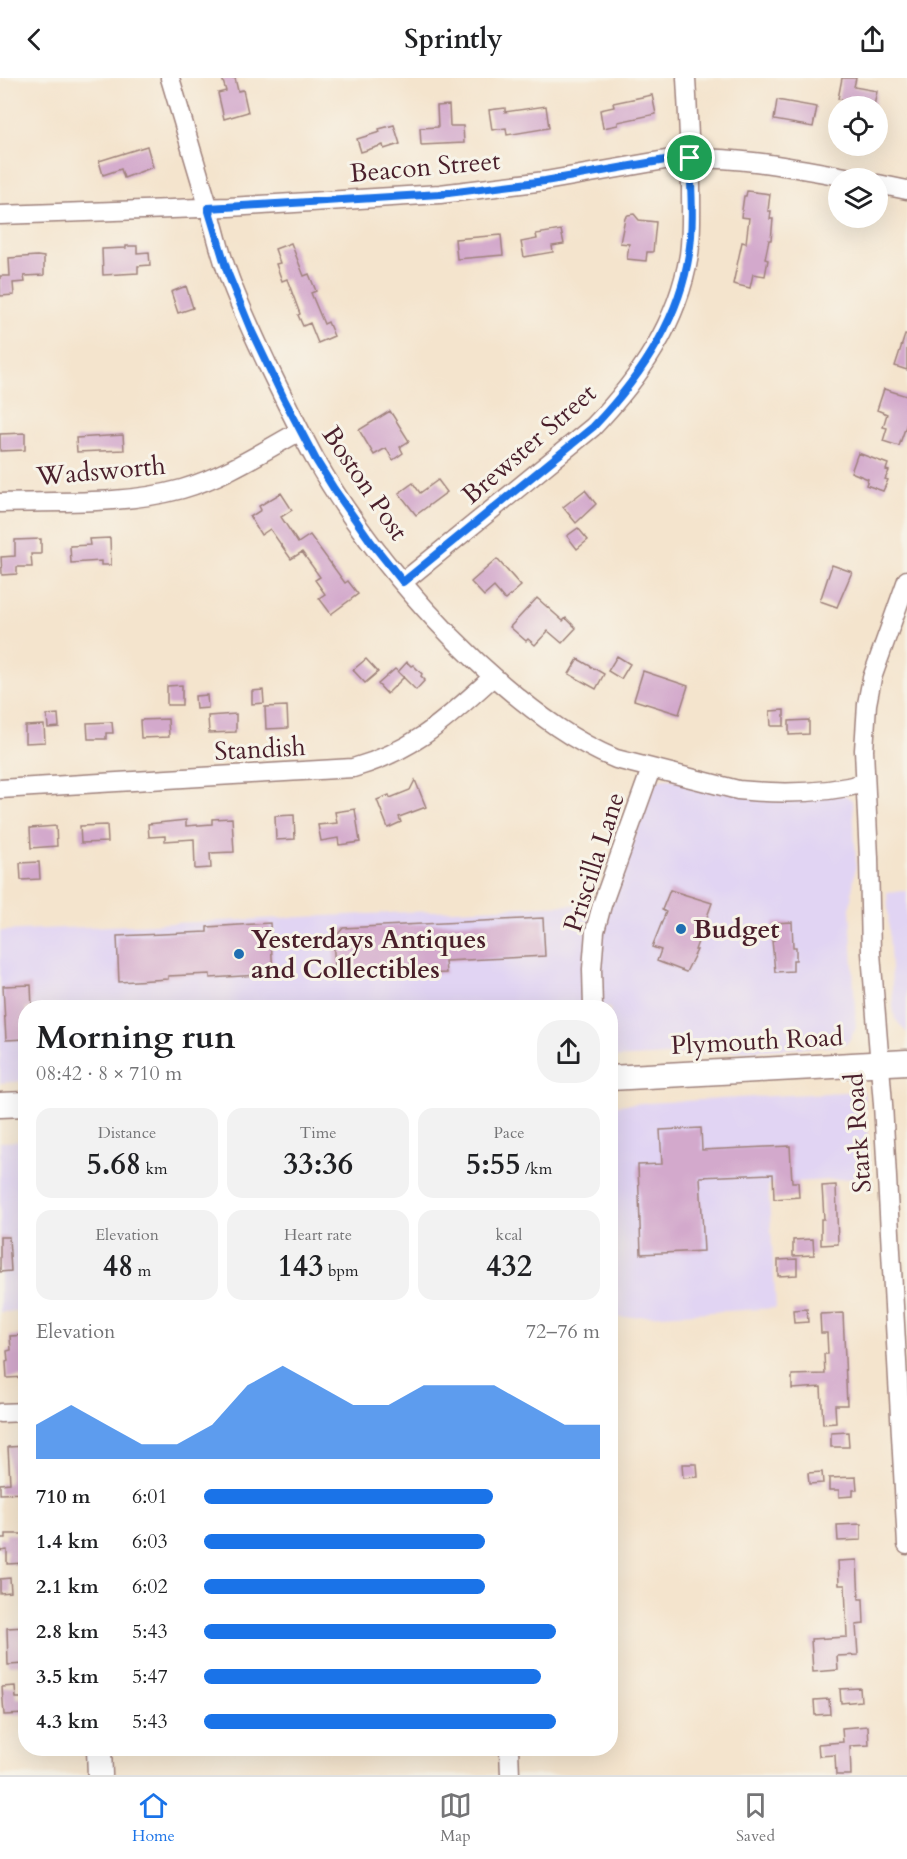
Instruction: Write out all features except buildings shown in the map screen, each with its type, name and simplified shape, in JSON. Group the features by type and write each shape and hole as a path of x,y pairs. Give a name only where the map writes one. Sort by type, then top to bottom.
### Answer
{"main road":[{"name":"Plymouth Road","path":"618,1078 907,1062"},
{"path":"0,1105 18,1104"},
{"path":"99,1756 100,1775"}],"street":[{"name":"Boston Post","path":"170,78 228,274 251,330 300,431 334,489 371,542 441,627 493,677 556,727 602,754 719,787 756,792 840,789 865,783"},
{"name":"Brewster Street","path":"403,582 593,427 640,373 669,320 686,272 692,228 686,78"},
{"name":"Beacon Street","path":"0,215 208,208 440,194 545,181 671,159 690,158 745,160 828,174"},
{"path":"888,186 907,190"},
{"name":"Wadsworth","path":"0,503 127,499 167,493 214,478 300,431"},
{"name":"Stark Road","path":"907,580 872,678 864,730 871,953 898,1359 907,1545"},
{"name":"Standish","path":"0,789 353,768 386,758 417,741 440,724 493,677"},
{"name":"Priscilla Lane","path":"593,1000 592,952 595,931 602,905 651,769"},
{"path":"0,1413 18,1412"},
{"path":"509,1756 510,1775"}],"shaded area":[{"path":"659,780 845,795 851,799 856,863 850,907 856,1028 848,1042 839,1046 618,1058 618,1000 18,1000 18,1082 0,1083 0,931 609,903 654,785"},
{"path":"907,891 907,1033 895,1019 893,1007 887,892"},
{"path":"864,1091 871,1177 768,1184 776,1308 618,1318 618,1105"},
{"path":"18,1141 18,1311 0,1312 0,1142"}],"place":[{"name":"Budget","path":"681,929"},
{"name":"Yesterdays Antiques and Collectibles","path":"239,954"}],"route":[{"path":"690,158 692,228 686,272 669,320 640,373 593,427 403,582 371,542 334,489 284,399 251,330 228,274 208,208 440,194 545,181 671,159 690,158"}]}
